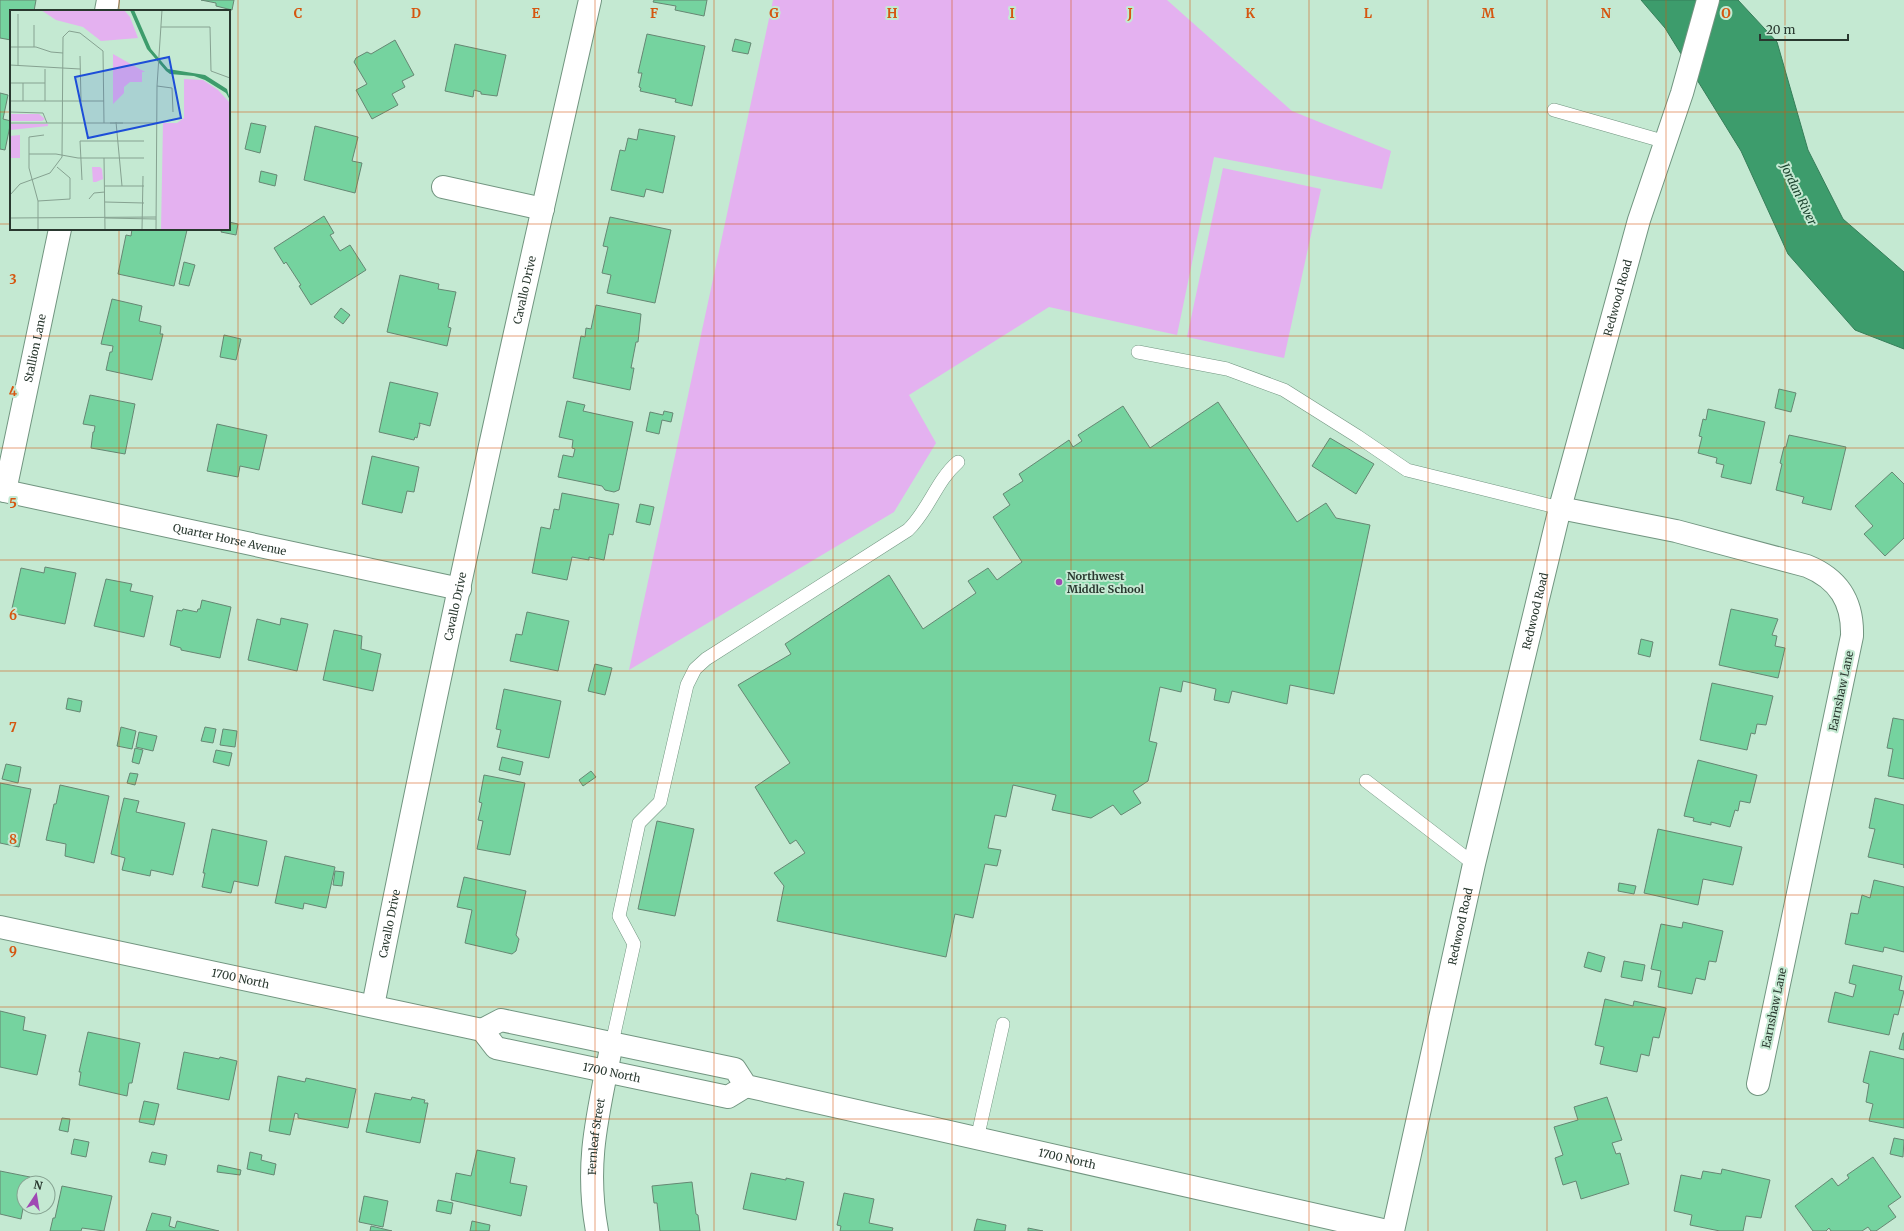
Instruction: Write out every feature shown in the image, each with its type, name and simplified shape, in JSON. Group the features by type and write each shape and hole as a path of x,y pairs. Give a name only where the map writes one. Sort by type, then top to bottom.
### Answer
{"street":[{"path":"106,10 108,0"},
{"name":"Cavallo Drive","path":"373,1006 460,589 590,0"},
{"name":"Redwood Road","path":"1393,1231 1474,864 1560,508 1639,220 1682,93 1708,0"},
{"path":"443,188 543,209"},
{"name":"Stallion Lane","path":"3,491 60,230"},
{"name":"Quarter Horse Avenue","path":"3,491 460,589"},
{"name":"Earnshaw Lane","path":"1560,508 1676,531 1807,566 1822,572 1834,582 1849,606 1852,621 1852,636 1758,1084"},
{"name":"1700 North","path":"0,927 482,1030 496,1048 728,1097 746,1086 1387,1231"},
{"path":"482,1030 502,1020 735,1069 746,1086"},
{"name":"Fernleaf Street","path":"597,1231 592,1206 591,1156 596,1121 612,1043"}],"lane":[{"path":"1554,110 1666,142"},
{"path":"1138,352 1227,370 1284,390 1357,436 1407,470 1560,508"},
{"path":"612,1043 634,944 619,916 638,824 660,802 687,685 695,669 706,659 908,530 920,519 943,478 958,462"},
{"path":"1366,781 1474,864"},
{"path":"977,1139 1003,1024"}],"shaded area":[{"path":"773,0 1167,0 1292,111 1391,151 1382,189 1214,157 1177,335 1049,307 909,395 936,443 894,512 629,670"},
{"path":"1223,168 1321,189 1284,358 1187,337"}],"water":[{"name":"Jordan River","path":"1641,0 1738,0 1777,42 1808,150 1843,219 1904,272 1904,349 1855,330 1788,254 1741,151 1665,28"}],"building":[{"path":"0,0 36,0 34,10 10,10 10,40 0,38"},
{"path":"201,0 234,0 232,10 216,6 216,3"},
{"path":"654,0 707,0 704,16 675,10 676,6 653,2"},
{"path":"647,34 705,46 692,106 675,102 676,99 640,91 641,88 639,87 642,73 638,73"},
{"path":"735,39 751,43 748,54 732,51"},
{"path":"395,40 414,75 402,81 405,87 392,94 398,105 372,119 356,90 367,84 354,62 356,58 367,52 371,54"},
{"path":"455,44 506,55 497,96 481,94 481,92 474,90 473,97 445,91"},
{"path":"0,93 8,95 3,119 10,121 10,126 5,150 0,149"},
{"path":"251,123 266,126 260,153 245,149"},
{"path":"315,126 358,137 352,161 362,163 355,193 304,180"},
{"path":"639,129 675,136 663,193 646,189 644,197 611,190 620,150 625,151 628,138 637,140"},
{"path":"261,171 277,175 275,186 259,182"},
{"path":"324,216 334,233 330,235 340,251 350,245 366,270 311,305 299,286 301,285 286,262 284,264 274,248"},
{"path":"610,217 671,230 655,303 607,293 611,275 602,273 608,247 603,246"},
{"path":"230,222 238,224 236,235 221,232 222,230 230,230"},
{"path":"132,230 187,230 174,286 118,274 126,235 131,236"},
{"path":"184,262 195,265 189,286 179,284"},
{"path":"400,275 439,284 438,289 456,292 448,327 451,328 447,346 387,332"},
{"path":"112,299 142,306 139,321 161,326 160,334 163,334 152,380 106,370 113,346 101,344"},
{"path":"596,305 641,314 638,342 636,342 631,368 634,368 630,390 573,378 581,336 585,337 586,328 591,329"},
{"path":"341,308 350,315 343,324 334,317"},
{"path":"224,335 241,339 236,360 220,357"},
{"path":"390,382 438,393 430,426 419,423 420,425 417,438 415,437 414,440 379,432"},
{"path":"1779,389 1796,393 1791,412 1775,408"},
{"path":"90,395 135,404 125,454 91,448 95,426 83,424"},
{"path":"567,401 585,405 583,411 633,422 619,490 614,492 605,490 602,486 558,477 563,455 573,457 575,449 572,448 573,440 559,437"},
{"path":"1218,402 1297,522 1326,503 1336,518 1370,525 1334,694 1290,685 1287,704 1232,691 1229,703 1214,700 1216,689 1183,681 1181,692 1160,687 1149,741 1157,743 1148,781 1133,791 1141,803 1121,815 1113,805 1091,818 1052,810 1056,795 1013,785 1006,817 995,815 988,848 1001,850 997,866 985,864 973,918 955,914 946,957 777,921 784,886 774,873 805,853 796,840 790,844 755,787 790,763 738,685 791,654 785,644 889,575 923,629 976,593 968,581 988,568 997,580 1022,562 993,517 1010,505 1003,494 1023,481 1019,474 1069,440 1073,447 1082,441 1078,435 1123,406 1150,448"},
{"path":"1708,409 1765,422 1751,484 1721,477 1724,465 1716,463 1717,458 1698,453 1702,437 1699,436 1703,419 1706,420"},
{"path":"664,411 673,413 671,422 662,420 659,434 646,431 650,412 663,415"},
{"path":"217,424 267,435 259,470 240,466 238,477 207,471"},
{"path":"1789,435 1846,447 1831,510 1802,503 1804,497 1776,490 1782,464 1780,463"},
{"path":"1330,438 1374,464 1356,494 1312,466"},
{"path":"372,456 419,467 414,492 407,491 402,513 362,504"},
{"path":"1892,472 1904,484 1904,538 1885,556 1864,534 1873,526 1855,506"},
{"path":"562,493 619,504 613,535 609,534 604,560 589,557 589,560 572,557 567,580 532,573 541,527 550,529 554,509 559,510"},
{"path":"640,504 654,507 650,525 636,522"},
{"path":"45,567 76,573 65,624 11,613 21,568 44,573"},
{"path":"106,579 132,584 130,591 153,596 144,637 94,626"},
{"path":"202,600 231,607 220,658 181,650 181,648 170,645 177,610 182,611 183,609 197,612 198,609 200,609"},
{"path":"1731,609 1778,619 1772,635 1777,636 1775,646 1785,648 1778,678 1719,665"},
{"path":"527,612 569,621 558,671 510,661 516,634 522,635"},
{"path":"281,618 308,624 297,671 248,660 257,619 280,625"},
{"path":"334,630 362,636 361,649 381,654 373,691 323,680"},
{"path":"1641,639 1653,642 1650,657 1638,654"},
{"path":"595,664 612,668 605,695 588,691"},
{"path":"1712,683 1773,696 1766,725 1757,724 1755,734 1751,733 1747,750 1700,740"},
{"path":"504,689 561,701 549,758 497,747 501,730 496,729"},
{"path":"68,698 82,701 80,712 66,709"},
{"path":"1893,718 1904,720 1904,779 1888,776 1893,749 1887,748"},
{"path":"121,727 136,731 132,749 117,746"},
{"path":"205,727 216,729 213,743 201,741"},
{"path":"223,729 237,731 235,747 220,745"},
{"path":"139,732 157,736 153,751 136,747"},
{"path":"135,748 143,750 139,764 132,762"},
{"path":"216,750 232,753 229,766 213,762"},
{"path":"502,757 523,762 520,775 499,770"},
{"path":"1698,760 1757,775 1750,803 1740,801 1738,811 1735,810 1730,827 1711,822 1711,825 1693,821 1694,818 1684,816"},
{"path":"6,764 21,767 18,783 2,779"},
{"path":"591,771 596,777 583,786 579,780"},
{"path":"130,773 138,774 135,785 127,783"},
{"path":"484,775 525,783 510,855 477,849 483,821 478,820 482,803 479,802"},
{"path":"0,783 31,789 19,847 0,843"},
{"path":"60,785 109,796 94,863 65,856 66,844 46,840"},
{"path":"124,798 139,801 136,812 185,823 173,875 151,870 150,876 122,870 125,858 111,854"},
{"path":"1875,798 1904,805 1904,865 1868,857 1875,829 1869,828"},
{"path":"657,821 694,829 675,916 638,909"},
{"path":"212,829 267,841 258,886 234,881 231,893 202,887 205,873 203,873"},
{"path":"1658,829 1742,847 1733,885 1703,879 1698,905 1644,893"},
{"path":"285,856 335,867 326,908 304,903 303,909 275,903"},
{"path":"335,871 344,872 342,886 333,885"},
{"path":"464,877 526,891 516,935 519,939 516,951 512,954 465,943 472,910 457,907"},
{"path":"1874,880 1904,887 1904,952 1884,947 1883,952 1845,944 1851,913 1858,914 1862,895 1870,898"},
{"path":"1619,883 1636,886 1634,894 1618,891"},
{"path":"1683,922 1723,931 1716,962 1709,961 1705,980 1696,978 1692,994 1658,987 1661,971 1651,969 1661,924 1682,928"},
{"path":"1588,952 1605,957 1601,972 1584,967"},
{"path":"1624,961 1645,965 1642,981 1621,977"},
{"path":"1853,965 1902,976 1899,990 1904,991 1898,1015 1894,1014 1889,1035 1828,1022 1835,992 1853,997 1856,985 1849,983"},
{"path":"1605,999 1633,1006 1634,1001 1666,1008 1659,1038 1653,1037 1649,1056 1641,1054 1637,1072 1600,1064 1604,1047 1595,1045"},
{"path":"0,1011 25,1017 23,1030 46,1035 37,1075 0,1067"},
{"path":"88,1032 140,1043 132,1083 129,1083 127,1096 79,1085 81,1072 79,1072"},
{"path":"1904,1033 1904,1050 1899,1049"},
{"path":"1870,1051 1904,1059 1904,1128 1869,1121 1873,1104 1866,1102 1869,1084 1863,1082"},
{"path":"184,1052 237,1061 229,1100 177,1089"},
{"path":"278,1076 305,1082 306,1078 356,1089 348,1128 298,1118 298,1114 295,1113 290,1135 269,1131"},
{"path":"375,1093 411,1100 412,1097 425,1100 424,1103 428,1103 420,1143 366,1132"},
{"path":"1607,1097 1622,1140 1612,1143 1616,1154 1620,1153 1629,1184 1581,1199 1576,1181 1563,1185 1555,1158 1563,1155 1554,1127 1578,1120 1574,1107"},
{"path":"144,1101 159,1104 154,1125 139,1122"},
{"path":"62,1118 70,1119 68,1132 59,1130"},
{"path":"1894,1138 1904,1140 1903,1157 1890,1154"},
{"path":"74,1139 89,1142 86,1157 71,1154"},
{"path":"477,1150 515,1158 510,1183 527,1186 521,1216 451,1200 456,1173 471,1176"},
{"path":"152,1152 167,1155 165,1165 149,1162"},
{"path":"250,1152 262,1155 261,1160 276,1164 274,1175 247,1169"},
{"path":"1873,1157 1901,1197 1888,1206 1896,1217 1876,1231 1871,1231 1868,1227 1862,1231 1831,1231 1829,1228 1826,1231 1813,1231 1795,1206 1832,1178 1838,1186 1849,1178 1847,1175"},
{"path":"218,1165 241,1170 240,1175 217,1172"},
{"path":"1722,1169 1770,1180 1761,1218 1746,1216 1743,1231 1720,1231 1690,1225 1692,1215 1674,1211 1681,1175 1701,1179 1703,1171 1721,1174"},
{"path":"0,1171 20,1175 16,1175 16,1215 22,1215 21,1219 0,1214"},
{"path":"751,1173 804,1182 796,1220 743,1209"},
{"path":"692,1182 696,1214 698,1215 700,1231 660,1231 657,1203 654,1203 652,1186"},
{"path":"62,1186 112,1196 104,1231 82,1228 81,1231 50,1231 53,1218 55,1218"},
{"path":"844,1193 874,1199 869,1223 893,1228 892,1231 840,1231 841,1226 837,1225"},
{"path":"364,1196 388,1201 383,1227 359,1222"},
{"path":"438,1200 453,1203 451,1214 436,1211"},
{"path":"152,1213 171,1217 169,1226 175,1228 177,1221 219,1231 146,1231"},
{"path":"977,1219 1006,1225 1005,1231 974,1231"},
{"path":"472,1221 490,1225 489,1231 470,1231"},
{"path":"371,1226 392,1231 370,1231"},
{"path":"1028,1228 1043,1231 1028,1231"}],"place":[{"name":"Northwest Middle School","path":"1059,582"}]}
